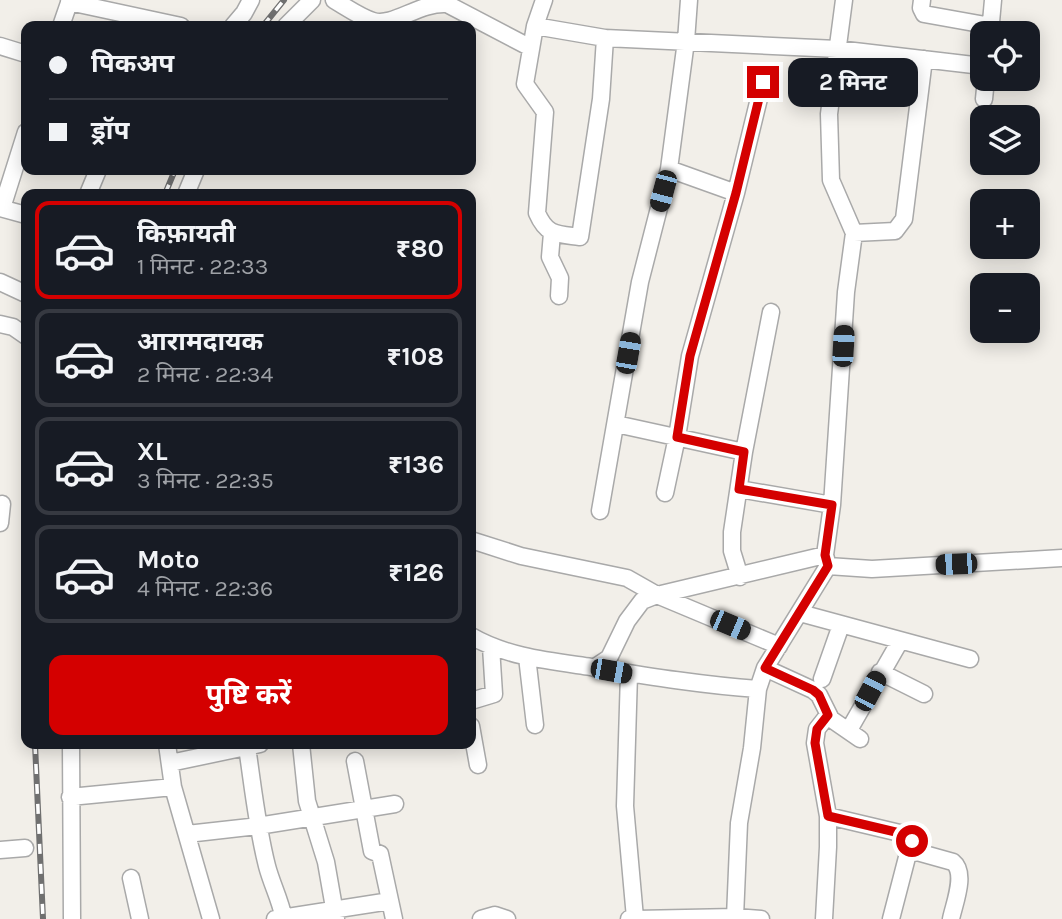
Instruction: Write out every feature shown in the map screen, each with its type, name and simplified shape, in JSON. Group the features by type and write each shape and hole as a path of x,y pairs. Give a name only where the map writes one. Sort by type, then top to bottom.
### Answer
{"street":[{"path":"237,21 251,0"},
{"path":"291,21 312,0"},
{"path":"334,0 374,21 391,21 433,3 447,4 531,48"},
{"path":"544,0 535,26 525,84 545,112 537,213 543,227 552,233 580,237 601,99 605,38"},
{"path":"600,511 640,282 669,169 687,41 689,0"},
{"path":"735,917 739,823 752,748 758,689 765,668 800,613 826,556 832,505 846,292 854,233 831,180 829,114 844,0"},
{"path":"922,0 921,8 924,14 970,24"},
{"path":"991,21 993,0"},
{"path":"63,21 69,1 144,21"},
{"path":"535,26 605,38 837,49 970,65"},
{"path":"0,46 21,52"},
{"path":"854,233 895,231 904,219 924,59"},
{"path":"666,493 690,356 736,193 763,82"},
{"path":"984,99 985,91"},
{"path":"21,147 1,208 21,214"},
{"path":"669,169 736,193"},
{"path":"552,233 550,257 560,278 559,296"},
{"path":"0,282 21,292"},
{"path":"737,565 732,532 744,452 771,312"},
{"path":"0,324 13,327 21,333"},
{"path":"616,424 744,452"},
{"path":"739,489 832,505"},
{"path":"0,523 2,504"},
{"path":"476,542 521,556 627,578 652,592 779,646"},
{"path":"594,668 609,658 627,621 652,592 737,565 826,556 872,569 1062,558"},
{"path":"800,613 970,659"},
{"path":"822,679 841,625"},
{"path":"476,639 491,647 527,657 693,684 758,689"},
{"path":"765,668 813,690 819,695 831,719 854,734 880,672 900,641"},
{"path":"476,699 494,694 491,647"},
{"path":"527,657 535,725"},
{"path":"880,672 924,694"},
{"path":"629,674 625,806 633,919 761,919"},
{"path":"824,919 828,816 815,743 817,729 828,715"},
{"path":"72,749 72,919"},
{"path":"168,749 173,787 211,919"},
{"path":"170,763 235,749"},
{"path":"253,749 258,826 268,869 279,895 280,918 335,914 390,901"},
{"path":"302,749 307,801 326,862 335,914"},
{"path":"475,749 478,765"},
{"path":"355,761 372,851 380,854 394,919"},
{"path":"70,797 173,787"},
{"path":"187,834 258,826 395,804"},
{"path":"828,816 911,836 910,850 891,919"},
{"path":"0,850 25,848"},
{"path":"910,850 953,862 958,866 960,873 951,919"},
{"path":"131,878 140,919"},
{"path":"481,919 495,915 507,919"}],"railway":[{"path":"267,21 284,0"},
{"path":"167,189 173,175"},
{"path":"35,749 43,919"}],"route":[{"path":"763,82 736,193 690,356 677,437 744,452 739,489 832,505 825,555 828,566 765,668 813,690 819,695 828,715 817,729 815,743 828,816 911,836 912,841"}]}
